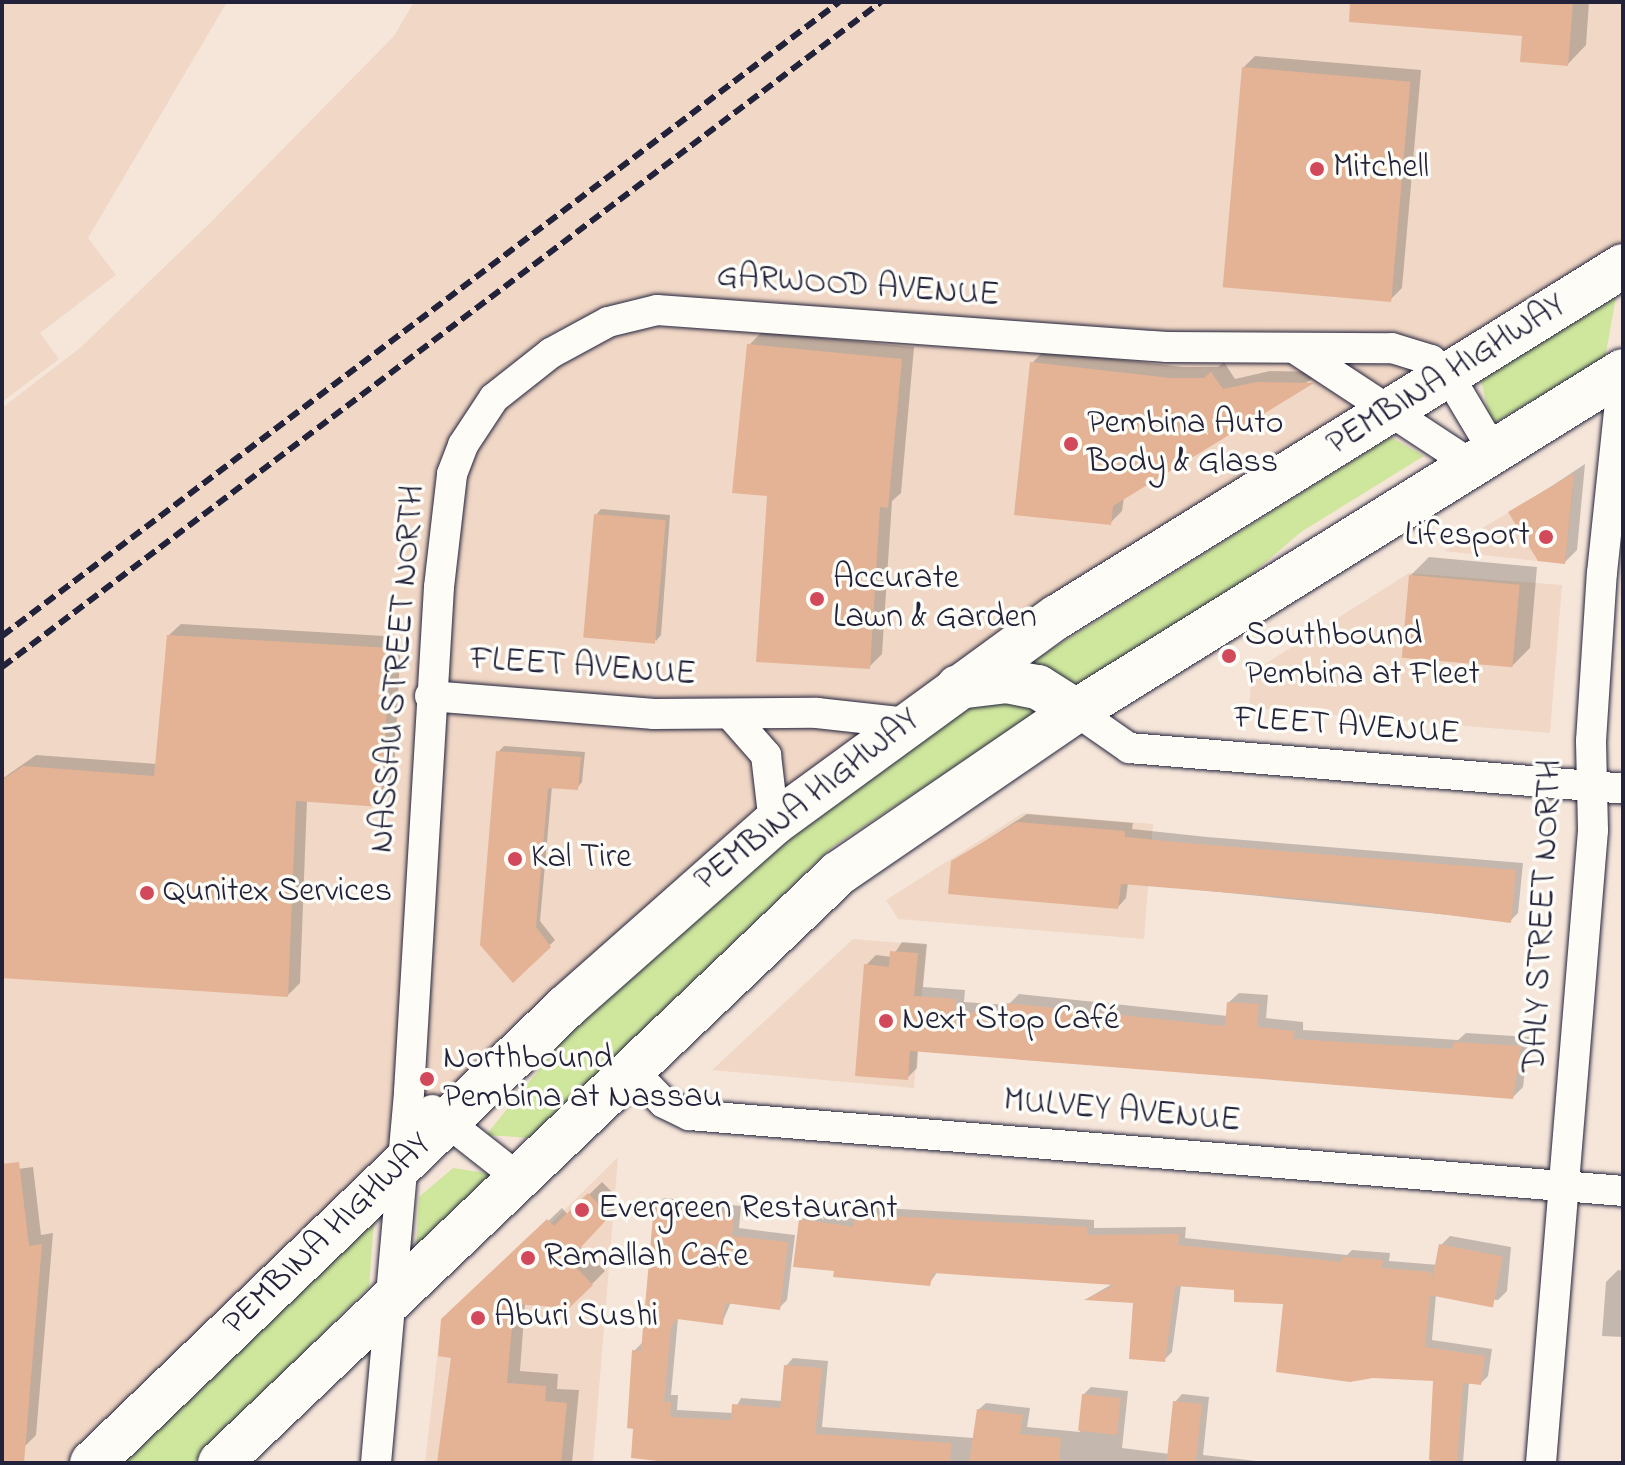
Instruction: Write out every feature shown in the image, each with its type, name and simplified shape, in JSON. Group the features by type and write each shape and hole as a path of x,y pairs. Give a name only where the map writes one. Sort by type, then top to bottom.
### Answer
{"main road":[{"name":"PEMBINA HIGHWAY","path":"92,1463 628,949 774,823 955,687 1057,617 1450,378 1623,266"},
{"path":"220,1463 831,879 1076,711 1623,372"},
{"path":"955,687 1006,681 1038,687 1076,711"}],"street":[{"name":"GARWOOD AVENUE","path":"463,445 494,398 551,353 608,322 657,310 1167,347 1297,350 1392,348 1431,360 1450,378 1483,458"},
{"path":"1297,350 1394,412 1483,458"},
{"name":"DALY STREET NORTH","path":"1541,1463 1566,1186 1593,785 1602,573 1623,372"},
{"name":"NASSAU STREET NORTH","path":"376,1463 386,1302 409,1092 430,696 452,474 463,445"},
{"name":"FLEET AVENUE","path":"430,696 654,714 817,713 907,723"},
{"name":"FLEET AVENUE","path":"1076,711 1129,748 1623,789"},
{"name":"FLEET AVENUE","path":"730,714 762,744 770,765 774,823"},
{"name":"MULVEY AVENUE","path":"631,1069 664,1103 689,1115 1623,1191"},
{"path":"409,1092 517,1177"}],"shaded area":[{"path":"2,2 227,2 88,238 116,275 40,333 59,359 2,402"},
{"path":"414,2 1623,2 1623,266 955,687 91,1463 2,1463 2,408 81,347 208,225 394,36"},
{"name":"Lifesport","path":"1561,481 1573,489 1565,564 1444,551"},
{"path":"1409,573 1562,585 1550,733 1249,708 1252,672"},
{"path":"1023,813 1153,824 1144,939 898,919 886,900"},
{"path":"853,939 926,945 914,1088 712,1070"},
{"path":"618,1157 593,1463 425,1463 440,1333"}],"green space":[{"path":"1616,297 1605,358 1491,425 1481,380"},
{"path":"1391,437 1424,456 1301,532 1232,591 1078,690 1028,664"},
{"path":"975,695 1042,710 832,847 532,1138 486,1135 564,1039 712,897"},
{"path":"453,1168 492,1174 416,1247 419,1197"},
{"path":"374,1220 369,1287 193,1463 120,1463"}],"building":[{"path":"1350,2 1573,2 1568,66 1520,62 1522,36 1349,22"},
{"name":"Mitchell","path":"1242,67 1410,82 1391,302 1223,287"},
{"path":"747,344 902,359 888,508 880,507 870,669 756,662 767,496 732,493"},
{"path":"1030,362 1170,378 1204,378 1211,372 1223,389 1257,382 1314,383 1113,506 1111,525 1014,515"},
{"name":"Lifesport","path":"1574,473 1565,564 1538,561 1508,512"},
{"path":"594,514 666,520 655,644 583,638"},
{"path":"1409,575 1520,585 1512,667 1402,658"},
{"name":"Qunitex Services","path":"167,635 390,648 381,807 296,801 288,997 2,978 2,780 23,766 154,776"},
{"name":"Kal Tire","path":"496,751 581,757 578,790 548,788 536,927 551,947 513,983 480,945"},
{"path":"1017,822 1125,831 1125,837 1516,870 1511,923 1345,902 1121,884 1118,909 948,894 951,861"},
{"path":"890,951 918,953 914,996 956,999 955,1011 1006,1015 1007,1003 1225,1026 1227,1002 1259,1004 1257,1027 1294,1031 1294,1039 1453,1049 1454,1042 1521,1046 1513,1099 910,1051 908,1080 855,1076 864,964 889,967"},
{"path":"19,1162 29,1246 42,1244 24,1463 2,1463 2,1164"},
{"path":"588,1193 610,1216 569,1260 593,1285 569,1308 514,1304 507,1383 546,1386 545,1401 567,1403 561,1463 437,1463 451,1358 438,1356 441,1319 547,1219 554,1226"},
{"path":"654,1205 734,1214 732,1236 788,1242 780,1310 725,1303 723,1325 677,1319 671,1326 664,1402 671,1402 670,1417 731,1420 732,1404 780,1408 784,1365 822,1368 815,1434 951,1443 950,1463 676,1463 631,1458 633,1429 627,1428 632,1350 641,1351"},
{"path":"855,1214 1087,1227 1087,1235 1179,1234 1178,1245 1342,1262 1342,1257 1383,1260 1382,1268 1432,1272 1425,1347 1485,1356 1481,1385 1463,1383 1457,1462 1429,1460 1433,1381 1373,1378 1350,1382 1276,1372 1283,1304 1234,1302 1234,1290 1175,1286 1165,1362 1129,1359 1133,1303 1084,1300 1114,1285 933,1273 930,1286 833,1277 834,1271 793,1267 799,1219 854,1227"},
{"path":"1439,1244 1503,1256 1493,1307 1429,1295"},
{"path":"1082,1394 1121,1398 1117,1435 1078,1431"},
{"path":"1173,1401 1202,1404 1196,1463 1167,1463"},
{"path":"977,1409 1023,1415 1020,1434 1061,1438 1059,1463 969,1463"}],"railway":[{"path":"2,636 839,2"},
{"path":"2,667 881,2"}],"place":[{"name":"Mitchell","path":"1317,169"},
{"name":"Pembina Auto Body & Glass","path":"1071,444"},
{"name":"Lifesport","path":"1546,537"},
{"name":"Accurate Lawn & Garden","path":"817,599"},
{"name":"Southbound Pembina at Fleet","path":"1229,656"},
{"name":"Kal Tire","path":"515,859"},
{"name":"Qunitex Services","path":"147,893"},
{"name":"Next Stop Café","path":"886,1021"},
{"name":"Northbound Pembina at Nassau","path":"427,1079"},
{"name":"Evergreen Restaurant","path":"582,1210"},
{"name":"Ramallah Cafe","path":"528,1258"},
{"name":"Aburi Sushi","path":"478,1318"}]}
